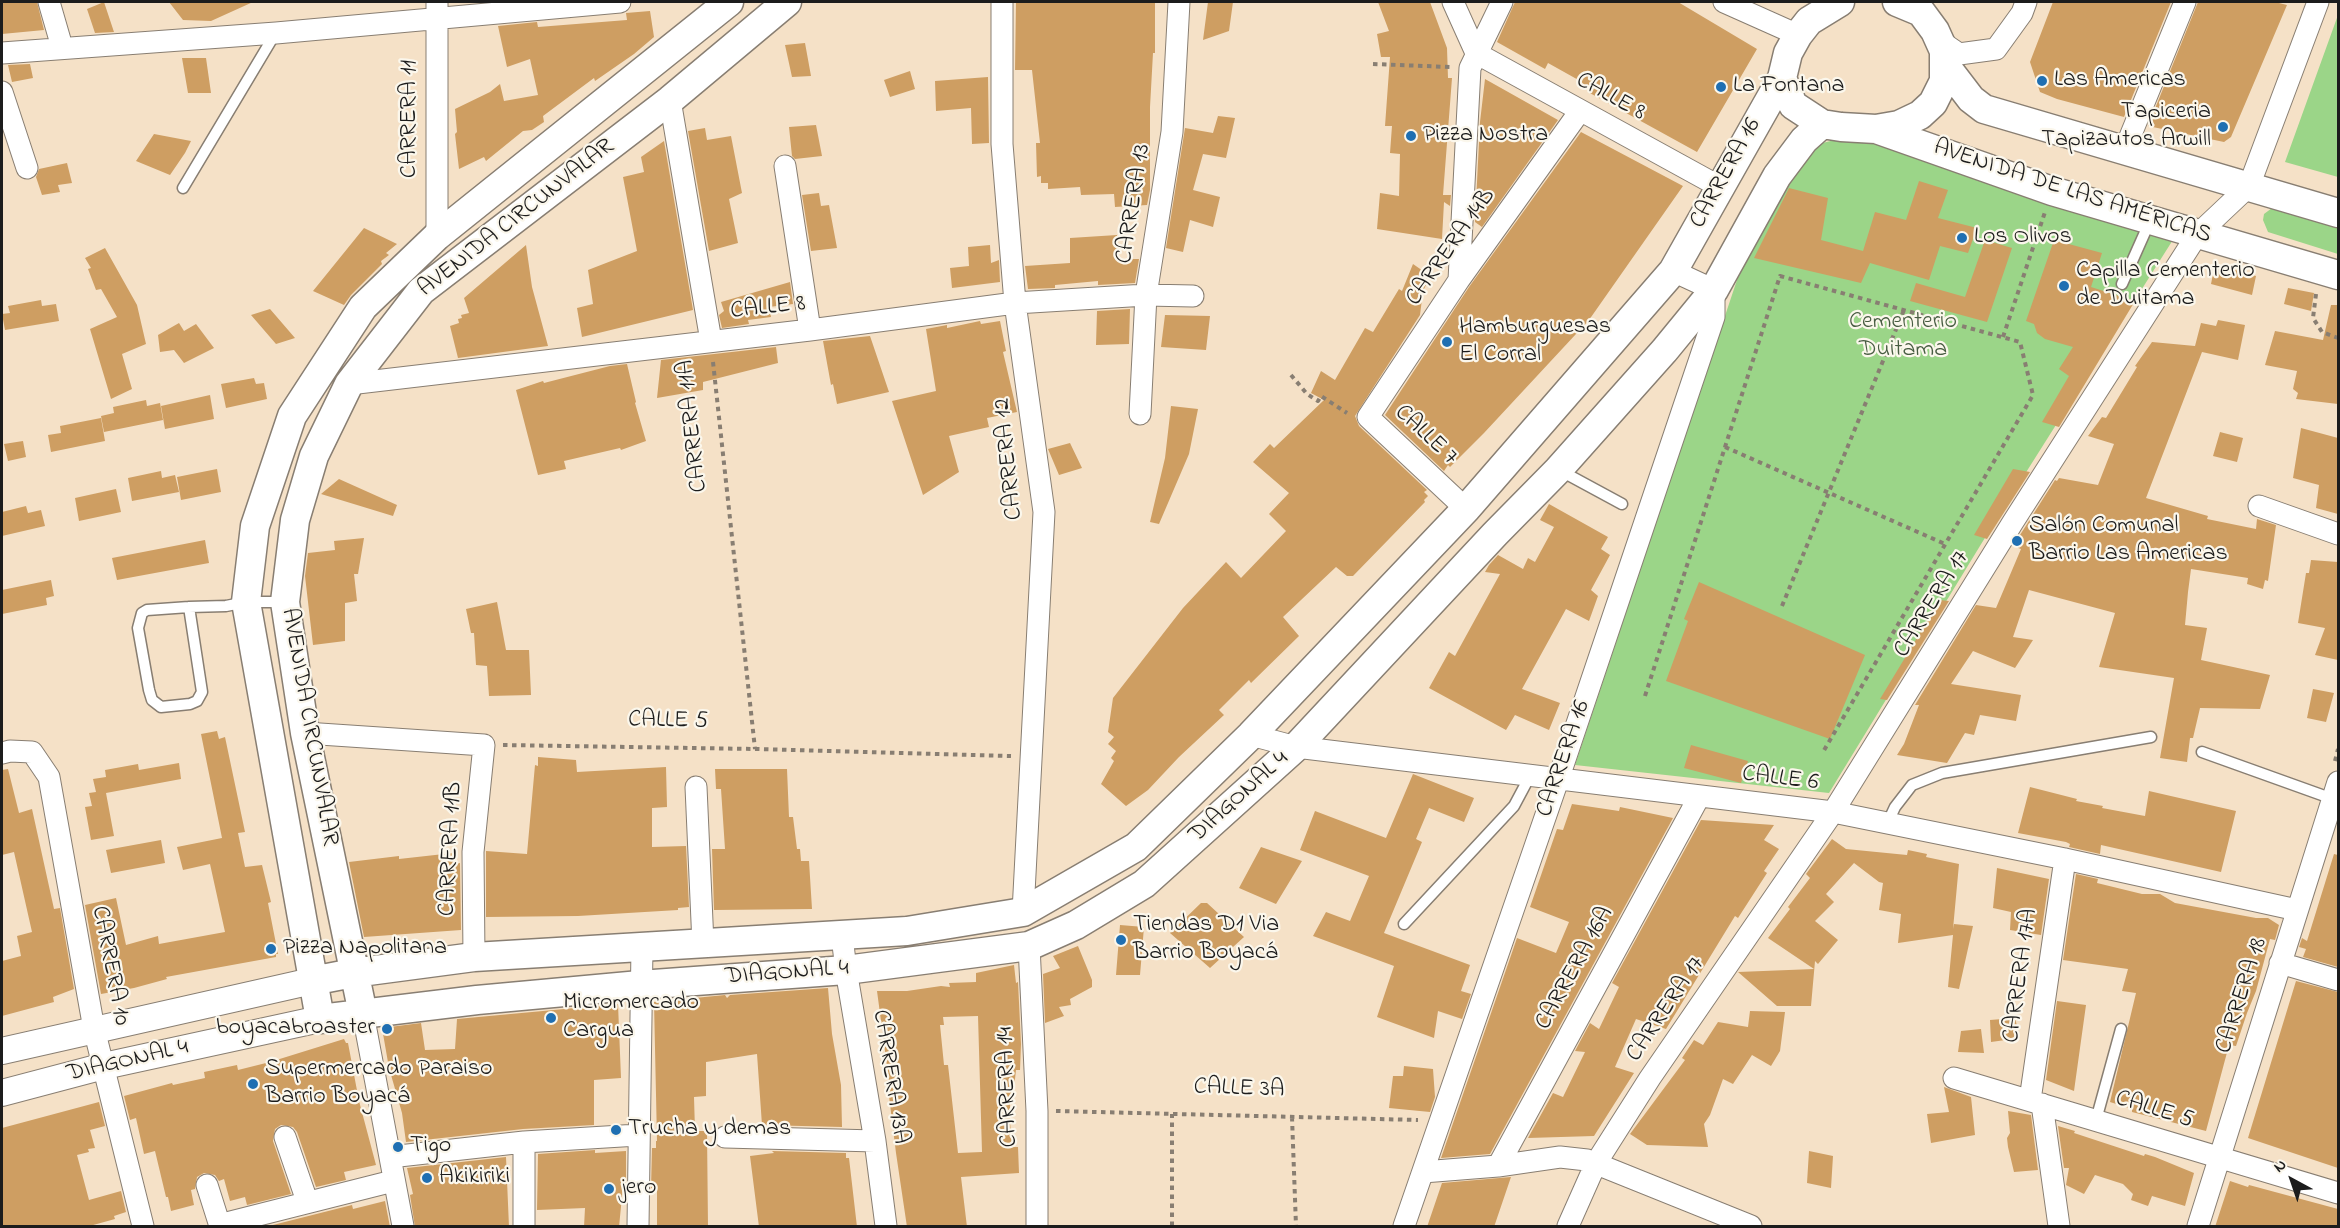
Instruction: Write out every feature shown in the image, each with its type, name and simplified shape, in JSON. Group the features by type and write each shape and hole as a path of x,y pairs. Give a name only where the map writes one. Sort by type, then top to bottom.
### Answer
{"main road":[{"name":"AVENIDA CIRCUNVALAR","path":"320,1019 246,602 255,526 292,416 363,307 437,236 729,2"},
{"name":"AVENIDA CIRCUNVALAR","path":"363,1014 305,733 285,602 298,509 314,456 349,384 421,291 670,100 787,2"},
{"path":"1798,35 1815,17 1840,2"},
{"path":"1901,2 1921,12 1935,31 1943,53 1971,99 1984,109 2338,213"},
{"name":"CARRERA 16","path":"1251,735 1466,509 1673,271 1782,78 1788,53 1798,35"},
{"path":"1782,78 1793,105 1822,124 1876,129 1899,125 1920,115 1933,103 1944,81 1943,53"},
{"name":"CARRERA 16","path":"1296,747 1494,534 1558,470 1664,351 1714,290 1777,176 1804,140 1822,124"},
{"name":"AVENIDA DE LAS AMÉRICAS","path":"1876,129 2052,191 2329,272"},
{"name":"DIAGONAL 4","path":"312,981 353,973 474,957 907,931 1023,912 1136,847 1251,735"},
{"name":"DIAGONAL 4","path":"320,1019 477,1000 846,970 1029,946 1076,925 1144,884 1296,747"}],"street":[{"path":"49,2 62,47"},
{"path":"2,52 276,33 436,10 620,2"},
{"name":"CARRERA 12","path":"1002,2 1002,144 1016,303 1044,512 1023,912"},
{"name":"CARRERA 13","path":"1140,414 1146,295 1172,132 1179,2"},
{"path":"1453,2 1473,60 1459,280"},
{"path":"1473,60 1502,2"},
{"path":"1724,2 1798,35"},
{"path":"1943,53 1959,54 1996,49 2022,13 2026,2"},
{"path":"2126,149 2185,2"},
{"name":"CARRERA 17","path":"1568,1227 1596,1163 1650,1078 1833,812 2013,522 2197,235 2249,186 2318,2"},
{"name":"CARRERA 11","path":"436,10 437,236"},
{"name":"CALLE 8","path":"1473,60 1580,111 1720,187"},
{"path":"2,92 27,168"},
{"name":"CARRERA 11A","path":"670,100 711,341"},
{"name":"CARRERA 14B","path":"1368,417 1459,280 1580,111"},
{"path":"785,166 810,330"},
{"path":"1673,271 1714,290"},
{"name":"CARRERA 16","path":"1404,1227 1714,317 1714,290"},
{"name":"CALLE 8","path":"349,384 810,330 1016,303 1146,295 1193,296"},
{"name":"CALLE 7","path":"1368,417 1466,509"},
{"path":"2259,506 2338,534"},
{"path":"305,733 484,745"},
{"name":"CALLE 6","path":"1251,735 1296,747 1833,812 2065,859 2297,910"},
{"name":"CARRERA 11B","path":"474,957 473,852 484,745"},
{"name":"CARRERA 10","path":"2,753 32,752 49,777 94,1029 143,1227"},
{"path":"696,787 703,944"},
{"name":"CARRERA 18","path":"2198,1227 2297,910 2330,837 2336,791"},
{"name":"CARRERA 16A","path":"1498,1166 1699,796"},
{"name":"CARRERA 17A","path":"2059,1227 2036,1102 2065,859"},
{"name":"CARRERA 13A","path":"842,936 886,1227"},
{"name":"CARRERA 14","path":"1029,946 1037,1111 1037,1227"},
{"path":"638,1227 642,947"},
{"path":"2280,963 2338,980"},
{"name":"DIAGONAL 4","path":"2,1051 312,981"},
{"path":"363,1014 403,1227"},
{"name":"DIAGONAL 4","path":"2,1093 104,1066 320,1019"},
{"name":"CALLE 5","path":"1954,1078 2338,1193"},
{"path":"390,1157 524,1142 638,1135"},
{"path":"285,1137 307,1202"},
{"path":"725,1137 874,1141"},
{"path":"524,1142 524,1227"},
{"path":"1423,1172 1498,1166 1560,1157 1587,1160 1751,1227"},
{"path":"207,1185 220,1226 393,1181"}],"lane":[{"path":"183,188 276,33"},
{"path":"2122,284 2151,219"},
{"path":"1558,470 1622,504"},
{"path":"189,607 202,692 197,701 190,704 161,707 152,700 148,690 138,627 139,620 147,610 189,607 226,606 246,602 285,602"},
{"path":"1887,824 1895,807 1912,785 1942,773 2151,737"},
{"path":"2202,752 2336,791"},
{"path":"1404,924 1514,806 1530,776"},
{"path":"2096,1120 2121,1029"}],"path":[{"path":"1373,64 1473,60"},
{"path":"2002,337 2052,191"},
{"path":"2329,272 2313,318 2322,332 2338,338"},
{"path":"1645,696 1780,276 2020,342 2033,395 1823,752"},
{"path":"1782,606 1904,310"},
{"name":"CARRERA 11A","path":"711,341 755,748"},
{"name":"CALLE 7","path":"1291,375 1307,394 1318,401 1321,396 1355,419 1368,417"},
{"path":"1725,447 1945,544"},
{"name":"CALLE 5","path":"484,745 755,748 1030,756"},
{"name":"CALLE 3A","path":"1037,1111 1440,1121"},
{"path":"1172,1114 1172,1227"},
{"path":"1292,1117 1296,1227"}],"green space":[{"path":"2338,15 2338,177 2285,162"},
{"name":"Cementerio Duitama","path":"1846,137 1906,151 2176,235 1994,523 1829,793 1575,765 1744,259 1811,146"},
{"path":"2272,208 2338,227 2338,254 2268,232 2263,220 2264,214"}],"building":[{"path":"2,2 37,2 44,30 2,34"},
{"path":"104,2 114,32 95,33 87,9"},
{"path":"169,2 253,2 211,21 183,20"},
{"path":"1016,2 1155,2 1155,53 1153,53 1150,107 1150,190 1147,205 1115,207 1114,194 1081,195 1080,187 1048,189 1048,183 1041,183 1041,176 1037,177 1036,143 1040,143 1032,70 1015,70"},
{"path":"1208,2 1233,2 1229,31 1203,40"},
{"path":"1378,2 1430,2 1447,48 1448,78 1452,78 1443,195 1451,195 1450,206 1444,202 1442,239 1377,229 1380,193 1399,196 1400,154 1390,153 1392,126 1385,126 1390,57 1381,57 1377,34 1389,31"},
{"path":"1515,2 1678,2 1757,49 1697,152 1588,92 1589,89 1582,82 1548,63 1545,69 1497,42"},
{"path":"2053,2 2171,2 2124,117 2057,99 2040,92 2030,62"},
{"path":"2198,2 2275,2 2287,5 2231,137 2224,142 2148,126"},
{"path":"650,11 654,37 634,54 595,81 594,78 543,116 544,122 532,130 523,131 486,161 484,157 459,169 455,109 490,92 500,84 504,101 538,95 530,59 507,67 498,26 537,22 538,27 627,20 626,13"},
{"path":"805,43 811,76 792,77 785,45"},
{"path":"182,58 206,58 211,93 188,93"},
{"path":"30,64 33,78 12,82 8,65"},
{"path":"910,71 915,89 890,97 884,80"},
{"path":"988,77 989,143 972,144 971,108 936,111 935,81"},
{"path":"1485,79 1558,120 1482,227 1475,222 1480,122"},
{"path":"1218,116 1235,118 1226,158 1203,154 1193,190 1220,197 1213,227 1190,220 1183,252 1166,248 1185,128 1213,133"},
{"path":"816,125 822,156 795,159 792,156 789,127"},
{"path":"705,128 707,140 731,136 742,193 729,199 738,243 709,251 688,131"},
{"path":"1581,132 1683,186 1589,320 1484,433 1444,471 1385,415 1469,287"},
{"path":"154,134 191,141 170,175 136,161"},
{"path":"664,141 693,310 582,337 577,308 593,304 588,270 637,251 623,177 644,172 641,157"},
{"path":"67,163 72,183 58,185 60,192 42,195 36,177 39,169"},
{"path":"1919,181 1948,190 1938,218 1977,228 1968,253 1940,246 1929,280 1870,263 1861,283 1754,258 1789,188 1828,198 1821,240 1863,251 1875,212 1906,220"},
{"path":"819,193 821,206 829,205 837,248 811,251 802,195"},
{"path":"364,228 397,244 386,253 389,255 381,261 382,264 344,305 313,291"},
{"path":"1117,235 1118,259 1139,259 1135,283 1098,285 1098,281 1055,285 1055,288 1028,289 1025,266 1070,263 1070,238"},
{"path":"1985,240 2012,248 1987,322 1910,301 1916,283 1965,297"},
{"path":"2054,240 2102,253 2091,287 2135,301 2059,427 2042,422 2069,376 2059,369 2073,347 2045,339 2037,333 2034,324 2026,321"},
{"path":"526,245 532,287 548,346 458,358 450,326 459,323 458,319 462,318 461,315 469,313 464,298"},
{"path":"990,245 991,263 999,260 1000,282 952,288 950,268 969,266 968,247"},
{"path":"105,248 137,305 146,344 122,354 132,389 111,399 90,329 117,317 101,289 96,290 88,269 91,268 85,258"},
{"path":"1413,264 1426,273 1428,281 1423,291 1420,315 1355,416 1359,426 1427,490 1424,492 1428,496 1425,502 1353,576 1347,576 1336,567 1283,617 1299,636 1251,683 1249,680 1219,710 1224,715 1148,790 1126,806 1101,784 1114,761 1111,758 1116,751 1108,744 1114,737 1108,732 1113,698 1183,608 1226,562 1241,578 1286,531 1269,514 1289,493 1253,462 1270,444 1274,448 1324,400 1311,393 1321,371 1335,380 1365,328 1373,332 1399,289 1402,291"},
{"path":"2215,264 2256,276 2252,295 2211,284"},
{"path":"790,282 793,304 769,307 771,317 748,320 749,324 722,328 719,315 724,311 721,302"},
{"path":"2288,288 2314,293 2311,311 2284,304"},
{"path":"41,300 42,306 56,304 59,321 5,330 2,314 10,313 8,306"},
{"path":"2331,305 2338,305 2338,404 2296,399 2298,393 2293,389 2297,371 2265,365 2275,331 2323,340"},
{"path":"270,309 295,338 276,344 251,315"},
{"path":"1130,309 1129,344 1096,345 1097,311"},
{"path":"1165,315 1210,316 1206,350 1161,347"},
{"path":"2218,320 2245,325 2238,360 2202,352 2146,498 2208,516 2207,519 2256,529 2257,519 2276,525 2268,581 2265,580 2263,589 2247,584 2248,578 2191,569 2185,625 2207,628 2201,660 2270,675 2260,709 2200,708 2193,738 2190,738 2187,762 2160,758 2174,678 2099,667 2115,613 2029,590 2013,637 2033,640 2015,668 1973,651 1951,684 2021,695 2016,721 1980,715 1974,735 1965,733 1947,763 1897,755 1904,744 1919,705 1915,705 1976,605 1996,608 2021,549 2013,546 2055,480 2059,478 2098,485 2114,444 2088,436 2102,417 2106,418 2137,367 2135,366 2152,342 2195,346 2201,323 2216,326"},
{"path":"980,321 981,324 1000,321 1006,351 1003,352 1017,412 987,418 989,427 949,436 959,472 923,495 892,401 936,391 926,329 947,325 947,328"},
{"path":"179,323 184,331 196,324 214,348 184,363 174,350 160,352 158,335"},
{"path":"870,336 889,392 837,404 823,341"},
{"path":"776,347 778,363 703,382 703,390 657,398 661,360"},
{"path":"627,364 646,441 621,450 620,448 564,461 566,469 538,475 516,390 543,381 544,383 610,366"},
{"path":"254,378 256,384 264,383 267,399 226,408 221,384"},
{"path":"210,395 214,419 165,429 161,406"},
{"path":"146,400 147,406 160,403 163,420 104,432 101,416 114,413 113,407"},
{"path":"1171,406 1198,409 1189,454 1159,524 1150,522 1165,458"},
{"path":"101,418 105,441 51,452 48,435 61,433 60,426"},
{"path":"2301,428 2338,438 2338,514 2316,508 2319,485 2293,478"},
{"path":"2220,432 2243,438 2237,462 2213,456"},
{"path":"23,441 26,457 8,461 4,444"},
{"path":"1070,443 1082,468 1059,475 1048,449"},
{"path":"217,469 221,492 181,500 177,477"},
{"path":"2013,469 2030,472 1987,539 1974,535"},
{"path":"161,471 162,478 175,475 179,492 132,501 128,478"},
{"path":"339,479 397,505 393,516 321,494"},
{"path":"116,489 121,512 79,521 75,498"},
{"path":"1549,504 1608,537 1601,549 1610,555 1591,590 1598,596 1589,621 1566,609 1522,689 1560,703 1549,730 1515,715 1506,730 1429,688 1449,652 1455,656 1500,574 1485,572 1489,565 1498,555 1523,569 1528,558 1535,562 1554,527 1540,520"},
{"path":"26,506 28,513 41,510 45,526 2,536 2,512"},
{"path":"364,538 358,574 354,574 357,601 345,603 345,641 313,645 305,576 308,553 335,550 334,541"},
{"path":"205,540 209,563 117,580 112,558"},
{"path":"2311,560 2338,562 2338,660 2315,655 2325,628 2298,623 2306,573 2309,573"},
{"path":"51,580 54,596 46,598 47,605 2,614 2,590"},
{"path":"1699,582 1865,655 1830,739 1666,681 1688,621 1684,619"},
{"path":"1940,600 1949,601 1887,700 1880,699"},
{"path":"497,602 506,650 529,650 531,695 489,696 487,666 476,665 474,633 471,633 466,609"},
{"path":"2313,689 2334,693 2326,722 2307,718"},
{"path":"217,731 219,739 225,737 245,832 238,833 245,867 262,865 271,902 268,903 278,954 276,957 166,977 167,979 134,988 101,994 85,905 116,898 126,945 158,936 159,944 225,932 210,864 183,870 177,847 222,838 201,734"},
{"path":"1691,745 1748,761 1741,783 1684,768"},
{"path":"538,757 576,760 577,772 666,767 667,807 652,808 652,847 686,846 689,907 678,908 678,910 578,916 486,917 486,851 527,854 535,765 538,766"},
{"path":"179,763 181,779 106,793 114,836 91,840 85,807 92,806 89,793 96,792 93,779 106,777 105,770 138,764 139,770"},
{"path":"8,769 19,813 32,809 54,909 60,908 74,989 53,997 54,1002 2,1016 2,961 21,956 17,936 32,932 14,852 2,855 2,770"},
{"path":"715,769 787,769 789,817 793,817 801,861 809,861 812,909 714,910 712,849 725,849 721,789 716,789"},
{"path":"1413,774 1474,798 1464,822 1429,808 1416,839 1422,842 1384,933 1470,965 1461,991 1471,994 1462,1019 1438,1011 1434,1038 1377,1017 1394,966 1313,936 1326,912 1350,921 1369,876 1300,850 1315,811 1386,838"},
{"path":"2030,787 2077,799 2076,801 2103,806 2102,808 2145,816 2149,791 2236,811 2221,872 2101,845 2100,854 2069,847 2070,844 2066,842 2018,833"},
{"path":"1572,804 1619,811 1620,807 1673,818 1490,1154 1441,1158 1517,938 1556,953 1569,922 1530,907 1557,829 1563,830"},
{"path":"1701,820 1774,825 1764,840 1779,849 1764,871 1767,873 1738,918 1735,916 1666,1029 1636,1019 1615,1067 1634,1073 1594,1136 1528,1138 1553,1093 1563,1097 1585,1052 1575,1051 1590,1023 1599,1029 1619,987 1612,983"},
{"path":"1832,839 1846,849 1907,855 1908,850 1927,854 1926,857 1959,864 1953,929 1954,924 1973,926 1959,989 1948,987 1953,935 1898,943 1901,914 1879,910 1883,883 1854,863 1826,894 1834,902 1815,921 1838,940 1818,964 1815,961 1811,1006 1777,1006 1738,972 1814,969 1768,938 1810,878 1806,874"},
{"path":"161,840 165,863 111,873 106,850"},
{"path":"1261,847 1302,861 1276,904 1239,888"},
{"path":"453,853 454,864 460,863 461,930 364,937 349,862"},
{"path":"2334,854 2338,855 2338,967 2303,957 2306,949 2299,947 2302,938 2307,941"},
{"path":"1997,868 2049,879 2041,935 2010,930 2011,912 1993,908"},
{"path":"2076,874 2098,879 2097,883 2142,894 2160,894 2175,903 2256,918 2268,918 2279,925 2275,940 2270,939 2256,991 2236,1046 2229,1045 2206,1131 2132,1112 2132,1109 2110,1102 2136,993 2122,991 2128,969 2063,960"},
{"path":"1201,903 1207,903 1244,937 1210,968 1170,933"},
{"path":"1120,925 1144,927 1140,975 1116,975"},
{"path":"1078,946 1092,980 1092,987 1070,999 1071,1005 1059,1007 1064,1016 1045,1023 1043,974 1060,968 1053,956"},
{"path":"1014,965 1016,983 1018,982 1020,1070 1016,1070 1014,1088 1010,1096 1010,1121 1011,1135 1014,1134 1014,1147 1018,1147 1019,1173 961,1177 967,1227 907,1227 877,991 950,987 949,983 976,982 976,973","holes":["978,1016 982,1152 958,1153 948,1065 944,1065 940,1025 944,1025 943,1017"]},
{"path":"2296,981 2338,992 2338,1168 2248,1138"},
{"path":"828,988 832,1034 841,1085 842,1127 762,1125 757,1054 706,1062 706,1096 694,1097 695,1131 707,1131 708,1227 657,1227 657,1189 651,1188 652,1148 656,1148 657,1141 654,1002 725,995 727,998 730,995"},
{"path":"2057,1001 2086,1005 2074,1091 2046,1080"},
{"path":"618,1004 621,1078 594,1080 594,1125 523,1129 406,1142 402,1113 389,1068 382,1028 421,1023 425,1050 455,1049 457,1019"},
{"path":"1750,1011 1785,1012 1780,1051 1771,1066 1752,1055 1733,1084 1723,1079 1710,1115 1704,1124 1708,1147 1647,1145 1630,1134 1685,1060 1682,1058 1694,1040 1703,1045 1718,1022 1748,1027"},
{"path":"2015,1018 2020,1038 1991,1042 1990,1020"},
{"path":"1981,1029 1984,1053 1958,1052 1961,1031"},
{"path":"344,1039 348,1043 359,1101 376,1165 344,1172 346,1180 316,1187 297,1132 293,1127 281,1125 275,1129 273,1141 291,1194 247,1205 245,1197 230,1201 224,1179 219,1181 215,1175 204,1173 197,1177 195,1189 191,1190 194,1205 171,1211 155,1151 144,1154 136,1118 130,1120 124,1096 172,1083 173,1085 205,1078 204,1072 237,1065 238,1070 270,1062"},
{"path":"1404,1066 1433,1069 1435,1097 1430,1112 1389,1108 1393,1076 1403,1076"},
{"path":"1944,1087 1971,1097 1975,1135 1931,1143 1927,1114 1949,1112"},
{"path":"99,1102 105,1126 90,1130 95,1148 77,1155 89,1200 121,1191 126,1212 114,1216 115,1219 86,1227 2,1227 2,1128"},
{"path":"2008,1111 2031,1115 2038,1170 2014,1172 2007,1138 2010,1133"},
{"path":"2058,1126 2144,1156 2145,1154 2155,1157 2194,1173 2185,1206 2152,1196 2148,1206 2131,1200 2133,1194 2123,1184 2095,1175 2084,1194 2066,1185 2069,1168 2064,1168"},
{"path":"595,1150 595,1153 626,1151 626,1186 623,1186 619,1227 584,1227 585,1208 537,1210 538,1154"},
{"path":"772,1151 846,1153 846,1158 849,1158 857,1227 759,1227 750,1156 774,1153"},
{"path":"1809,1151 1833,1156 1831,1188 1807,1183"},
{"path":"506,1157 509,1227 415,1227 410,1195 413,1194 407,1168"},
{"path":"1511,1177 1494,1227 1427,1227 1442,1183"},
{"path":"2230,1181 2338,1209 2338,1227 2215,1227"},
{"path":"385,1201 390,1227 265,1227 352,1205 353,1209"}],"place":[{"name":"Las Americas","path":"2042,81"},
{"name":"La Fontana","path":"1721,87"},
{"name":"Tapiceria Tapizautos Arwill","path":"2223,127"},
{"name":"Pizza Nostra","path":"1411,136"},
{"name":"Los Olivos","path":"1962,238"},
{"name":"Capilla Cementerio de Duitama","path":"2064,286"},
{"name":"Hamburguesas El Corral","path":"1447,342"},
{"name":"Salón Comunal Barrio Las Americas","path":"2017,541"},
{"name":"Tiendas D1 Via Barrio Boyacá","path":"1121,940"},
{"name":"Pizza Napolitana","path":"271,949"},
{"name":"Micromercado Cargua","path":"551,1018"},
{"name":"boyacabroaster","path":"387,1029"},
{"name":"Supermercado Paraiso Barrio Boyacá","path":"253,1084"},
{"name":"Trucha y demas","path":"616,1130"},
{"name":"Tigo","path":"398,1147"},
{"name":"Akikiriki","path":"427,1178"},
{"name":"jero","path":"609,1189"}]}
